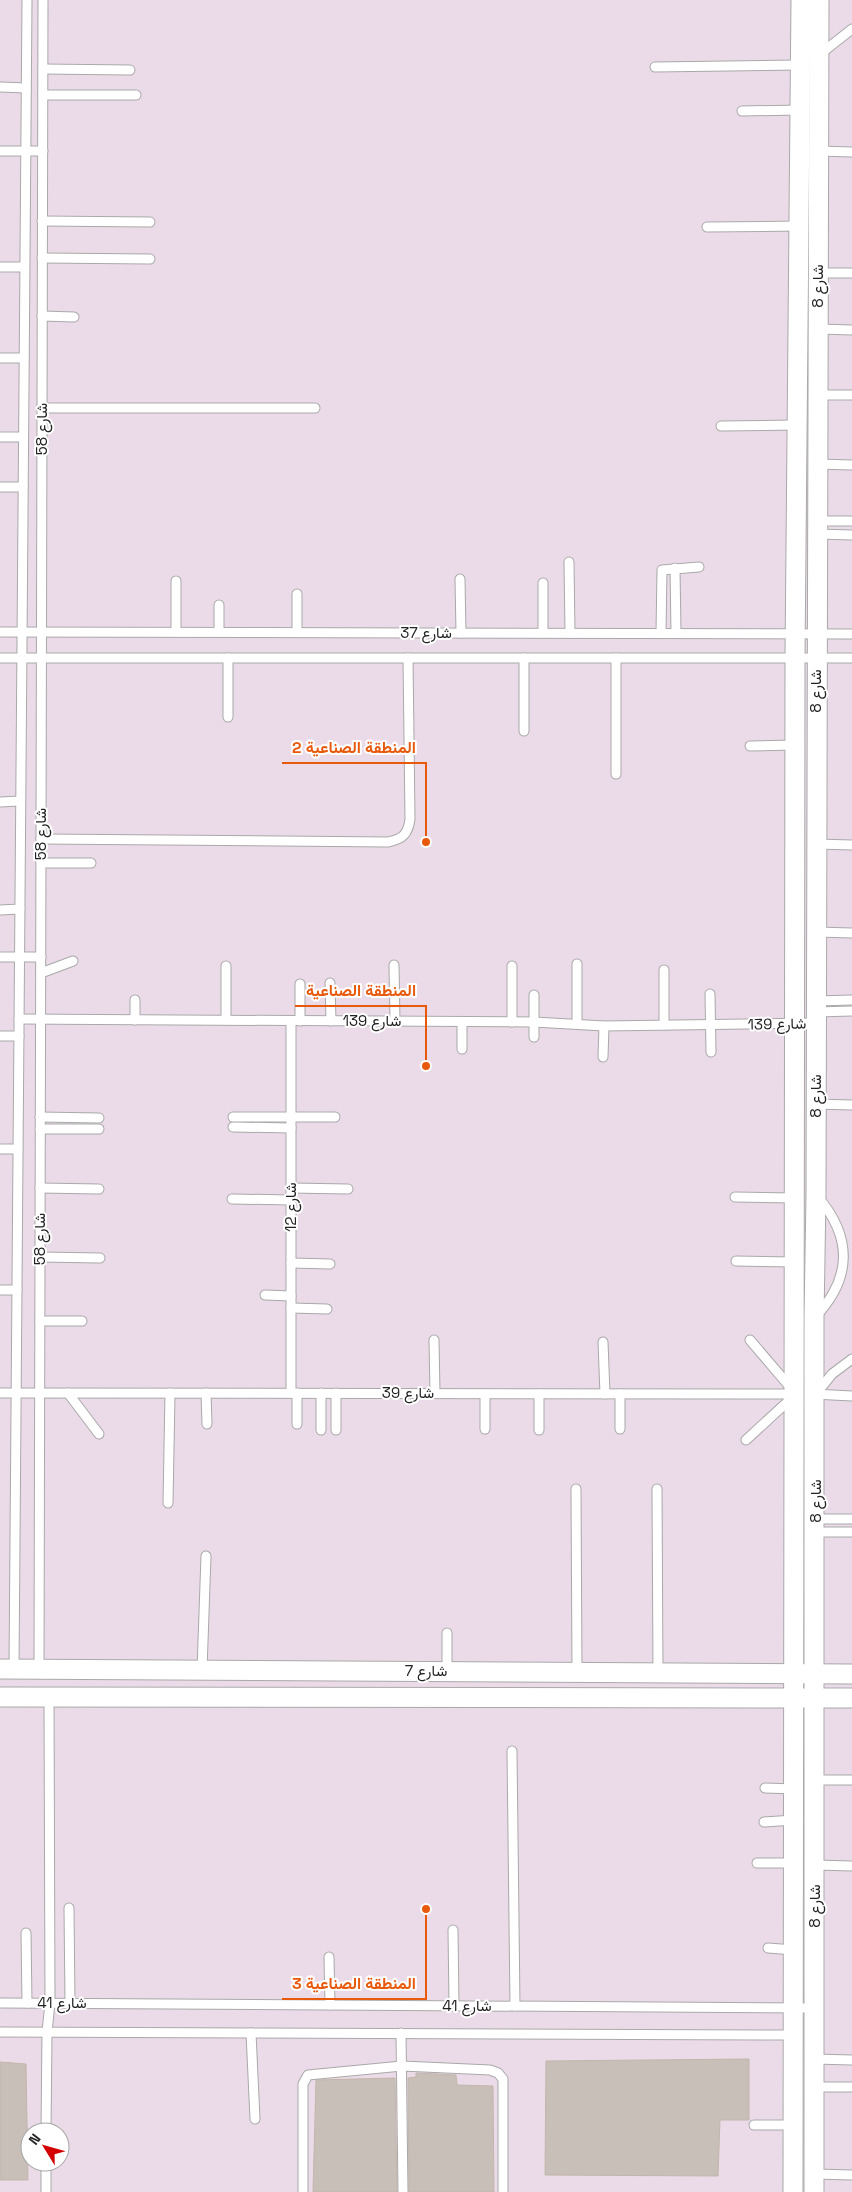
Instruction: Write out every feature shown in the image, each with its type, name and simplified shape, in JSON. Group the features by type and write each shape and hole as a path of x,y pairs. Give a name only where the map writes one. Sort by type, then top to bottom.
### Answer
{"street":[{"name":"شارع 8","path":"794,2192 795,633 801,0"},
{"name":"شارع 8","path":"814,2183 816,1394 814,1318 816,1195 816,528 819,0"},
{"name":"شارع 7","path":"7,1669 852,1674"},
{"name":"شارع 7","path":"0,1697 852,1698"}],"lane":[{"name":"شارع 58","path":"7,1669 16,1393 26,0"},
{"name":"شارع 58","path":"39,1669 43,0"},
{"path":"819,56 852,29"},
{"path":"655,67 800,65"},
{"path":"26,75 43,72 130,70"},
{"path":"0,88 26,88"},
{"path":"43,95 136,95"},
{"path":"742,110 800,110"},
{"path":"0,151 43,151"},
{"path":"819,151 852,152"},
{"path":"42,221 150,222"},
{"path":"707,227 799,226"},
{"path":"42,258 150,259"},
{"path":"0,267 24,268"},
{"path":"818,273 852,273"},
{"path":"42,316 74,316"},
{"path":"818,329 852,330"},
{"path":"0,358 24,358"},
{"path":"817,395 852,395"},
{"path":"42,408 315,408"},
{"path":"721,426 797,425"},
{"path":"0,437 23,437"},
{"path":"817,464 852,465"},
{"path":"0,487 23,487"},
{"path":"816,528 852,521"},
{"path":"816,528 852,535"},
{"path":"569,562 570,633"},
{"path":"661,633 661,572 663,569 699,567"},
{"path":"675,568 676,633"},
{"path":"460,579 460,633"},
{"path":"176,581 176,632"},
{"path":"543,583 543,633"},
{"path":"297,594 297,632"},
{"path":"218,605 219,632"},
{"name":"شارع 37","path":"0,632 852,634"},
{"path":"228,658 228,717"},
{"path":"41,839 388,842 401,840 408,831 410,819 408,658"},
{"path":"524,658 524,731"},
{"path":"616,658 616,774"},
{"name":"شارع 37","path":"1,659 852,658"},
{"path":"750,746 795,745"},
{"path":"0,802 20,802"},
{"path":"816,844 852,845"},
{"path":"41,863 92,863"},
{"path":"0,910 20,910"},
{"path":"816,932 852,932"},
{"path":"0,957 41,957"},
{"path":"41,973 73,961"},
{"path":"577,964 577,1024"},
{"path":"394,965 395,1021"},
{"path":"226,966 226,1020"},
{"path":"512,966 512,1022"},
{"path":"664,970 664,1025"},
{"path":"330,983 331,1021"},
{"name":"شارع 12","path":"297,1424 291,1308 291,1118 296,1021 300,984"},
{"path":"710,994 711,1052"},
{"path":"534,995 534,1037"},
{"path":"135,1000 135,1020"},
{"path":"816,1012 852,1000"},
{"path":"816,1012 852,1011"},
{"name":"شارع 139","path":"19,1019 534,1022 604,1026 795,1023 816,1012"},
{"path":"462,1022 462,1048"},
{"path":"603,1057 604,1026"},
{"path":"0,1036 19,1036"},
{"path":"816,1104 852,1105"},
{"path":"40,1117 99,1118"},
{"path":"233,1117 335,1117"},
{"path":"40,1128 99,1129"},
{"path":"233,1128 291,1128"},
{"path":"0,1149 18,1149"},
{"path":"40,1188 99,1189"},
{"path":"291,1188 348,1189"},
{"path":"814,1318 830,1301 840,1280 844,1257 838,1227 832,1212 816,1195"},
{"path":"735,1198 795,1198"},
{"path":"232,1199 291,1200"},
{"path":"40,1257 100,1258"},
{"path":"736,1261 795,1262"},
{"path":"291,1263 330,1264"},
{"path":"0,1290 17,1290"},
{"path":"265,1295 291,1296"},
{"path":"291,1308 327,1309"},
{"path":"40,1321 82,1321"},
{"path":"434,1340 435,1393"},
{"path":"746,1440 796,1394 750,1340"},
{"path":"603,1342 605,1394"},
{"path":"816,1394 832,1374 852,1359"},
{"name":"شارع 39","path":"0,1393 816,1394 852,1396"},
{"path":"68,1393 99,1434"},
{"path":"168,1502 170,1393"},
{"path":"206,1393 207,1424"},
{"path":"321,1393 321,1430"},
{"path":"336,1393 336,1430"},
{"path":"485,1394 485,1429"},
{"path":"539,1394 539,1430"},
{"path":"620,1394 620,1429"},
{"path":"576,1489 576,1672"},
{"path":"657,1489 658,1673"},
{"path":"816,1525 852,1519"},
{"path":"816,1525 852,1532"},
{"path":"202,1670 206,1556"},
{"path":"447,1633 448,1671"},
{"path":"46,2122 47,2032 50,2003 49,1698"},
{"path":"512,1752 515,2006"},
{"path":"815,1780 852,1780"},
{"path":"765,1788 795,1789"},
{"path":"764,1822 795,1820"},
{"path":"757,1863 795,1863"},
{"path":"815,1865 852,1866"},
{"path":"68,1908 70,2003"},
{"path":"452,1930 454,2006"},
{"path":"26,1933 27,2003"},
{"path":"768,1948 794,1950"},
{"path":"329,1957 330,2005"},
{"name":"شارع 41","path":"0,2003 815,2008"},
{"name":"شارع 41","path":"0,2032 815,2035"},
{"path":"251,2033 255,2119"},
{"path":"400,2033 403,2192"},
{"path":"814,2059 852,2060"},
{"path":"303,2192 303,2084 306,2077 402,2066 490,2070 498,2074 502,2079 503,2192"},
{"path":"814,2087 852,2086"},
{"path":"754,2125 794,2125"},
{"path":"46,2172 46,2192"},
{"path":"814,2183 852,2175"}],"shaded area":[{"path":"0,0 852,0 852,2192 0,2192"}],"building":[{"path":"749,2059 749,2120 720,2120 718,2176 545,2175 546,2061"},
{"path":"0,2062 26,2064 27,2122 20,2122 20,2172 28,2172 28,2180 0,2180"},
{"path":"416,2073 456,2075 457,2085 493,2086 494,2192 409,2192 408,2078 416,2077"},
{"path":"395,2078 397,2192 313,2192 316,2080"}],"place":[{"name":"المنطقة الصناعية 2","path":"426,842"},
{"name":"المنطقة الصناعية","path":"426,1066"},
{"name":"المنطقة الصناعية 3","path":"426,1909"}]}
